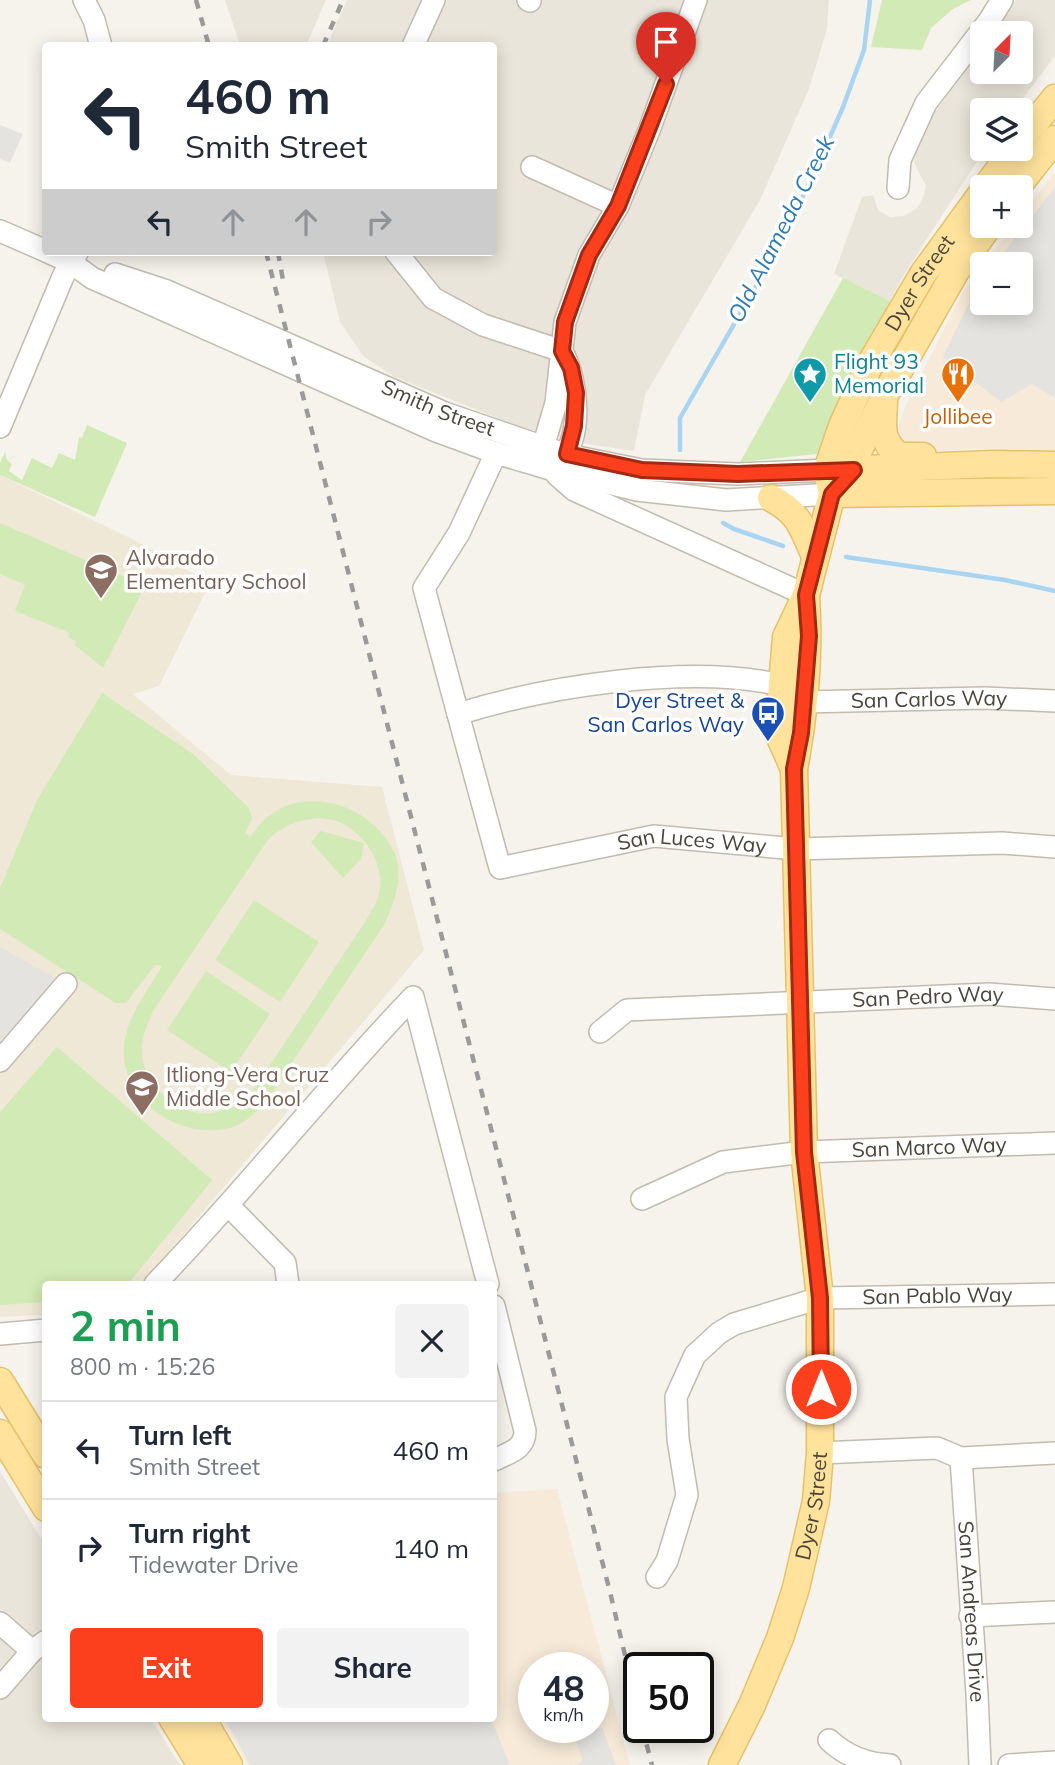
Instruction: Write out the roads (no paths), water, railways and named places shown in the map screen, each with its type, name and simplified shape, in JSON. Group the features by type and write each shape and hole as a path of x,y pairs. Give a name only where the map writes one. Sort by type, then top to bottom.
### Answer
{"main road":[{"path":"1033,125 1055,98"},
{"path":"1026,175 1055,139"},
{"name":"Dyer Street","path":"794,769 778,733 786,637 806,595 842,426 870,364 923,274 970,209"},
{"name":"Dyer Street","path":"829,482 854,470 858,452 885,396 956,271 980,238"},
{"path":"885,396 885,438 888,446 899,456 970,456 994,464"},
{"path":"854,470 994,464 1055,465"},
{"path":"829,482 1055,491"},
{"path":"771,498 787,506 797,517 815,556"},
{"name":"Dyer Street","path":"722,1765 752,1705 780,1637 796,1588 816,1501 820,1452 820,1298 804,1152 794,769 801,733 809,636 806,595"},
{"path":"0,1381 42,1449"},
{"path":"0,1433 42,1501"},
{"path":"174,1722 201,1765"},
{"path":"204,1722 229,1765"}],"street":[{"path":"84,0 94,20 100,42"},
{"path":"415,42 434,0"},
{"path":"399,256 433,298 482,325 562,351 571,368 576,393 574,426 567,454 550,470 543,447 556,403 562,351 565,322 589,255 618,206 650,128 696,0"},
{"path":"898,188 900,160 926,103 1002,0"},
{"path":"532,167 618,206"},
{"name":"Smith Street","path":"0,231 42,249"},
{"path":"0,427 74,257"},
{"name":"Smith Street","path":"74,257 127,279 167,291 445,413 543,447 642,470 738,474 829,482"},
{"name":"Smith Street","path":"74,257 92,278 436,431 550,470 637,491 726,500 771,498 829,482"},
{"path":"496,453 459,533 424,587 458,714 562,690 670,676 762,681 781,685"},
{"name":"Smith Street","path":"550,470 574,490 806,595"},
{"name":"San Carlos Way","path":"803,702 985,698 1055,701"},
{"name":"San Luces Way","path":"458,714 500,868 654,836 796,849 1002,843 1055,846"},
{"path":"0,1061 66,984"},
{"name":"San Pedro Way","path":"600,1032 627,1010 989,994 1055,999"},
{"path":"158,1281 229,1206 370,1042 413,997 487,1281"},
{"name":"San Marco Way","path":"642,1199 723,1162 804,1152 1055,1143"},
{"path":"229,1206 285,1263 288,1281"},
{"name":"San Pablo Way","path":"657,1577 667,1561 687,1495 678,1439 676,1397 695,1355 719,1333 734,1324 820,1298 1055,1294"},
{"path":"497,1318 525,1431 522,1446 497,1458"},
{"path":"0,1334 42,1329"},
{"path":"820,1452 937,1448 961,1458 1055,1453"},
{"name":"San Andreas Drive","path":"961,1458 980,1765"},
{"path":"970,1616 1055,1612"},
{"path":"0,1623 39,1646 2,1680"},
{"path":"829,1740 842,1752 877,1765 890,1765"},
{"path":"1009,1765 1055,1762"}],"waterway":[{"name":"Old Alameda Creek","path":"680,450 680,418 767,267 813,176 843,107 864,50 870,0"},
{"name":"Old Alameda Creek","path":"723,523 783,546"},
{"name":"Old Alameda Creek","path":"846,557 1005,580 1055,591"}],"railway":[{"path":"196,0 208,42"},
{"path":"325,42 343,0"},
{"path":"267,256 624,1652"},
{"path":"279,256 284,286"},
{"path":"646,1743 652,1765"}],"place":[{"name":"Flight 93 Memorial","path":"810,404"},
{"name":"Jollibee","path":"958,404"},
{"name":"Alvarado Elementary School","path":"101,600"},
{"name":"Dyer Street & San Carlos Way","path":"768,743"},
{"name":"Itliong-Vera Cruz Middle School","path":"142,1117"}]}
